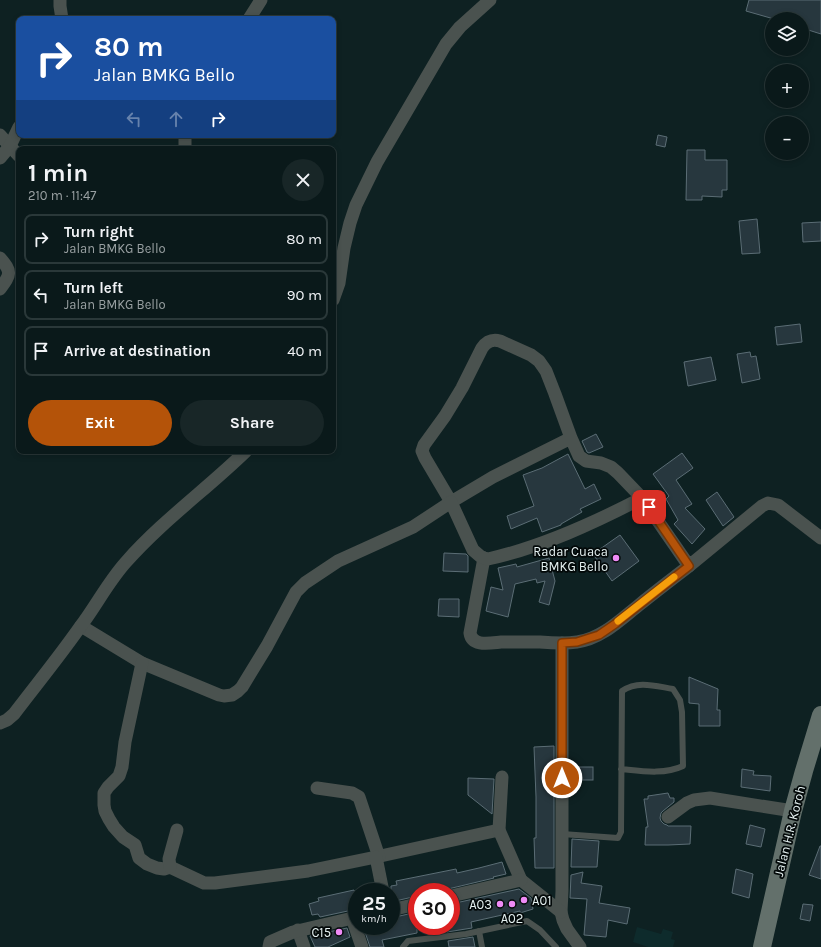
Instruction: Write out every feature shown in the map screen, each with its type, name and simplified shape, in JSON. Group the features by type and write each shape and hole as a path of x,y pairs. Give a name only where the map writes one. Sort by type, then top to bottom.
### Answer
{"main road":[{"name":"Jalan H.R. Koroh","path":"762,947 793,811 821,716"}],"street":[{"path":"60,0 62,16"},
{"path":"251,16 261,0"},
{"path":"336,293 340,283 344,248 350,223 356,205 377,162 446,44 460,27 490,0"},
{"path":"0,158 10,146 16,133"},
{"path":"0,135 16,153"},
{"path":"0,258 8,267 9,272 0,289"},
{"path":"642,498 592,522 538,545 488,559 477,555 473,550 451,502 425,458 422,449 462,388 482,348 490,341 500,341 531,355 539,361 546,371 571,438 581,458 586,461 602,463 611,467 618,473 642,498 689,566"},
{"path":"81,626 142,663 219,695 224,696 235,694 242,687 267,646 296,592 305,583 338,561 413,526 493,477 571,438"},
{"path":"0,723 7,720 14,714 81,626 109,583 125,563 166,522 243,454"},
{"path":"484,558 470,633 473,640 476,642 485,643 562,643 577,642 599,635 689,566 762,506 768,503 778,505 821,538"},
{"path":"562,643 561,912 567,929 580,947"},
{"path":"142,663 125,742 121,770 116,779 105,791 104,805 108,819 120,834 135,845 139,858 147,864 164,869 170,867 204,883 215,883 308,871 499,830"},
{"path":"502,777 499,830 521,880 561,912"},
{"path":"317,788 352,793 359,797 378,857 382,883"},
{"path":"668,817 691,801 710,798 793,811"},
{"path":"170,867 169,858 177,830"},
{"path":"460,894 521,880"},
{"path":"269,947 270,942 298,930 348,919"},
{"path":"298,930 304,947"},
{"path":"359,935 362,947"}],"lane":[{"path":"562,834 618,838 622,832 621,769 622,691 628,686 640,684 673,689 680,700 682,712 683,766 676,769 647,772 621,769"},
{"path":"403,947 408,941 466,934 527,921 540,930 556,947"},
{"path":"480,931 482,947"}],"shaded area":[{"path":"637,927 661,934 663,929 673,932 671,939 675,940 673,947 648,947 633,942"}],"building":[{"path":"749,0 821,0 821,34 809,30 809,12 765,12 765,16 746,11"},
{"path":"658,135 667,137 665,147 656,145"},
{"path":"687,150 705,150 705,160 727,160 727,190 722,190 722,197 702,196 702,200 686,200"},
{"path":"757,219 760,253 742,254 739,221"},
{"path":"821,222 821,241 803,242 802,223"},
{"path":"800,324 802,342 777,345 775,327"},
{"path":"750,352 751,357 756,356 760,379 742,383 737,354"},
{"path":"711,357 716,380 688,386 684,362"},
{"path":"596,434 603,447 589,453 587,452 582,441"},
{"path":"682,453 693,468 676,480 692,504 685,508 705,529 692,544 674,524 678,520 666,499 669,496 653,474"},
{"path":"568,454 585,489 594,484 601,499 580,509 582,512 561,525 542,532 537,518 511,529 507,516 534,506 523,475 542,468"},
{"path":"717,492 734,517 723,526 706,500"},
{"name":"Radar Cuaca BMKG Bello","path":"620,535 639,561 612,581 593,554"},
{"path":"444,553 466,554 468,556 468,572 443,571"},
{"path":"549,558 555,581 549,605 539,602 545,581 537,583 536,579 515,584 508,617 486,611 491,587 503,590 498,568 516,564 517,567"},
{"path":"439,599 459,599 459,617 438,616"},
{"path":"689,677 718,689 717,710 720,710 720,726 699,726 699,704 689,703"},
{"path":"554,746 554,868 535,868 534,838 536,838 536,797 534,747"},
{"path":"574,767 593,767 593,780 574,780"},
{"path":"742,769 754,771 753,775 771,776 770,791 741,787"},
{"path":"468,778 494,779 492,814 468,795"},
{"path":"668,793 670,798 674,798 674,802 661,813 661,821 668,826 691,826 690,844 645,845 646,827 648,827 644,799 648,799 648,796"},
{"path":"750,825 765,829 761,847 746,844"},
{"path":"572,839 599,841 597,867 571,867"},
{"path":"821,846 821,879 809,875"},
{"path":"502,862 506,874 460,886 460,883 408,883 408,898 400,900 400,883 396,883 396,881 456,869 457,873"},
{"path":"736,869 753,874 749,898 732,893"},
{"path":"583,872 581,883 602,886 599,903 630,908 627,924 608,920 606,937 584,935 587,899 570,898 571,875"},
{"path":"519,889 531,898 533,909 520,913 520,911 471,922 472,928 460,930 460,902"},
{"path":"348,891 348,911 320,917 318,914 312,915 309,904 319,901 318,898"},
{"path":"803,904 813,905 810,921 800,919"},
{"path":"408,914 408,935 382,940 384,947 370,947 366,935 400,935 400,916"},
{"path":"347,928 348,935 350,937 328,947 315,947 310,936"},
{"path":"473,937 475,947 449,947 448,941"}],"slow traffic":[{"path":"618,621 674,577"}],"place":[{"name":"Radar Cuaca BMKG Bello","path":"616,558"},
{"name":"A01","path":"524,900"},
{"name":"A03","path":"500,904"},
{"name":"A02","path":"512,904"},
{"name":"C15","path":"339,932"}],"route":[{"path":"562,778 562,643 577,642 599,635 689,566 649,507"}]}
